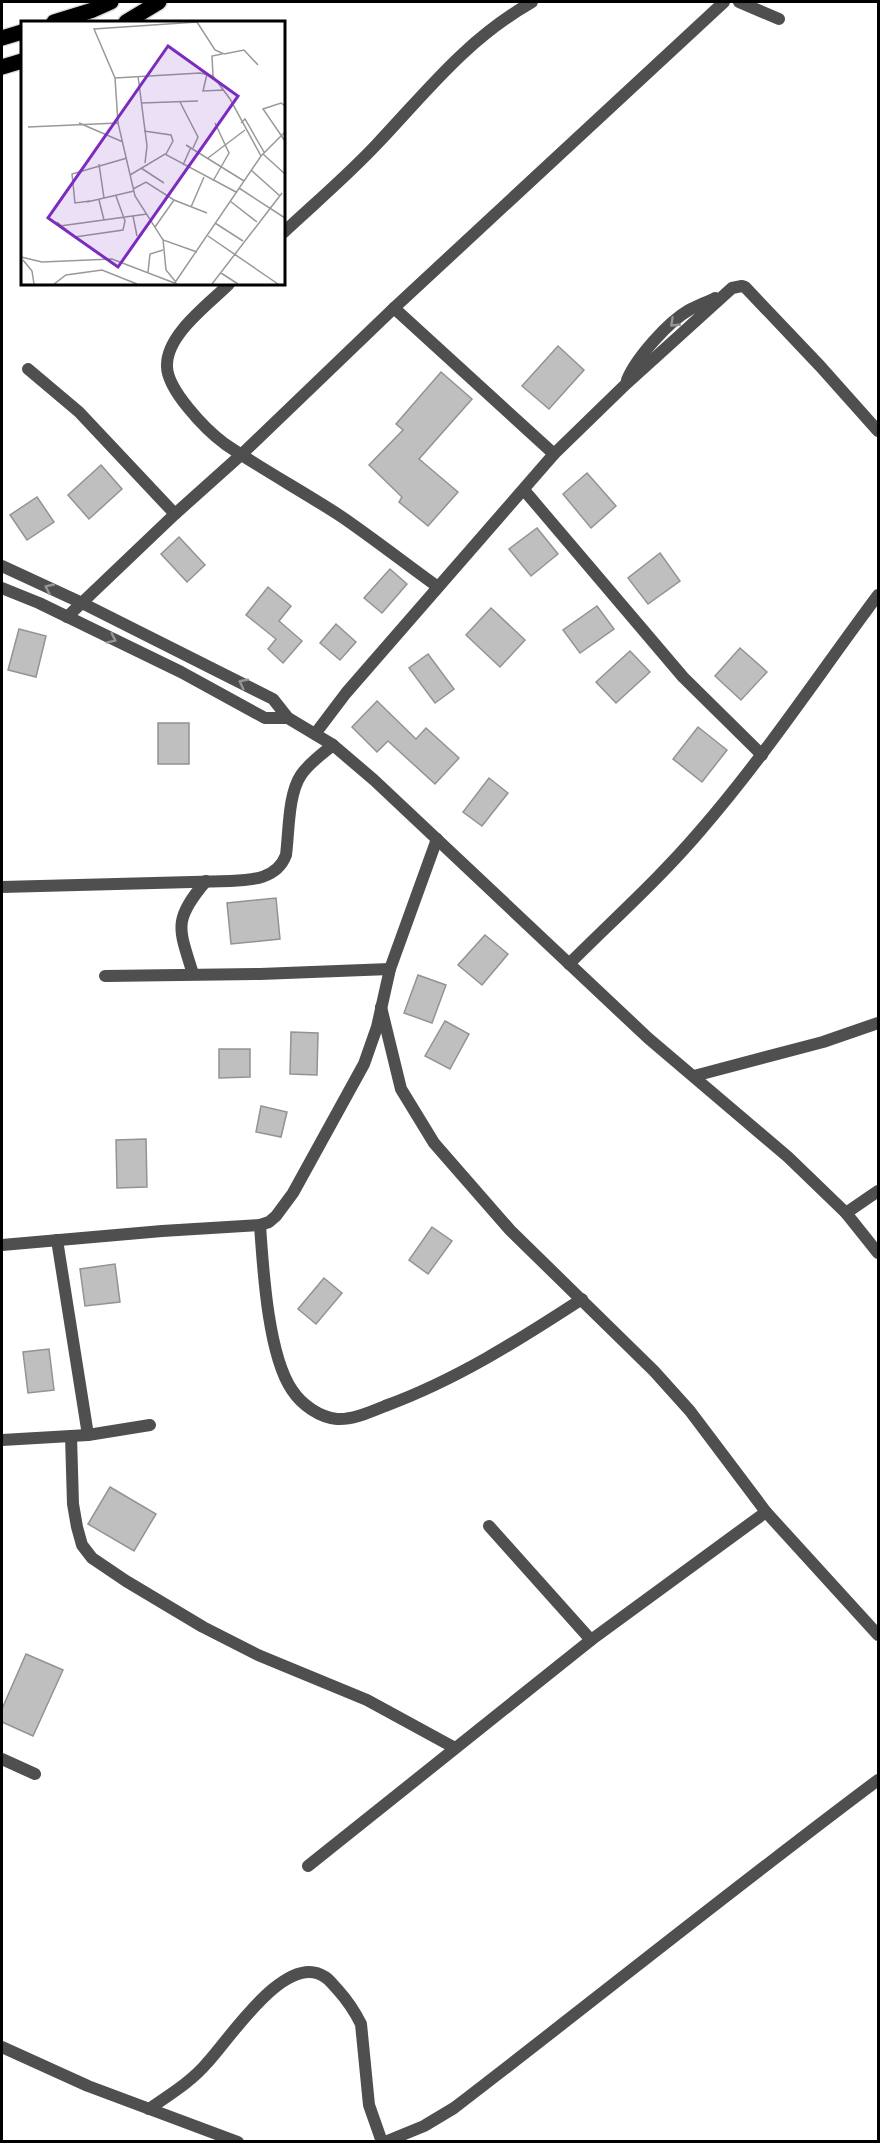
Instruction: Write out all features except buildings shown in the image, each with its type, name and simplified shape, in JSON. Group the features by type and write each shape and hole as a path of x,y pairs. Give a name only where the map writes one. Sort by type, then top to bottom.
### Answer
{"main road":[{"path":"57,21 111,2"},
{"path":"128,21 159,2"},
{"path":"2,38 21,32"},
{"path":"2,67 21,62"}],"street":[{"path":"285,231 358,164 456,58 490,29 532,2"},
{"path":"67,617 394,308 724,2"},
{"path":"739,2 779,19"},
{"path":"228,285 175,337 166,365 170,381 202,423 225,443 342,518 438,587"},
{"path":"315,734 346,693 554,454 626,384 735,287 745,287 879,431"},
{"path":"394,308 554,454"},
{"path":"28,369 79,412 175,514"},
{"path":"524,490 683,677 762,755"},
{"path":"2,566 82,603 273,699 288,718 333,745 374,780 648,1038 788,1157 846,1214 879,1253"},
{"path":"2,588 181,672 265,718 288,718"},
{"path":"569,964 700,832 762,755 879,595"},
{"path":"2,887 252,880 265,877 284,862 296,783 308,766 333,745"},
{"path":"2,1245 162,1231 260,1226 269,1222 283,1208 320,1146 367,1056 390,969 437,839"},
{"path":"193,974 180,926 188,904 206,881"},
{"path":"105,976 260,974 390,969"},
{"path":"381,1007 401,1089 428,1134 470,1186 510,1230 654,1371 690,1411 766,1512 879,1635"},
{"path":"694,1076 823,1041 879,1023"},
{"path":"846,1214 879,1191"},
{"path":"260,1226 270,1315 278,1358 285,1380 304,1404 335,1419 350,1418 374,1411 410,1397 464,1371 516,1342 582,1299"},
{"path":"57,1240 88,1435"},
{"path":"2,1440 88,1435 150,1425"},
{"path":"71,1436 76,1527 82,1545 92,1558 203,1627 258,1655 367,1700 455,1748"},
{"path":"308,1866 591,1640 766,1512"},
{"path":"489,1526 591,1640"},
{"path":"2,1759 35,1774"},
{"path":"149,2109 186,2084 206,2065 266,1993 289,1978 302,1973 320,1974 327,1977 343,1996 361,2024 369,2105 384,2142 424,2126 454,2108 879,1780"},
{"path":"2,2047 50,2071 238,2142"}]}
